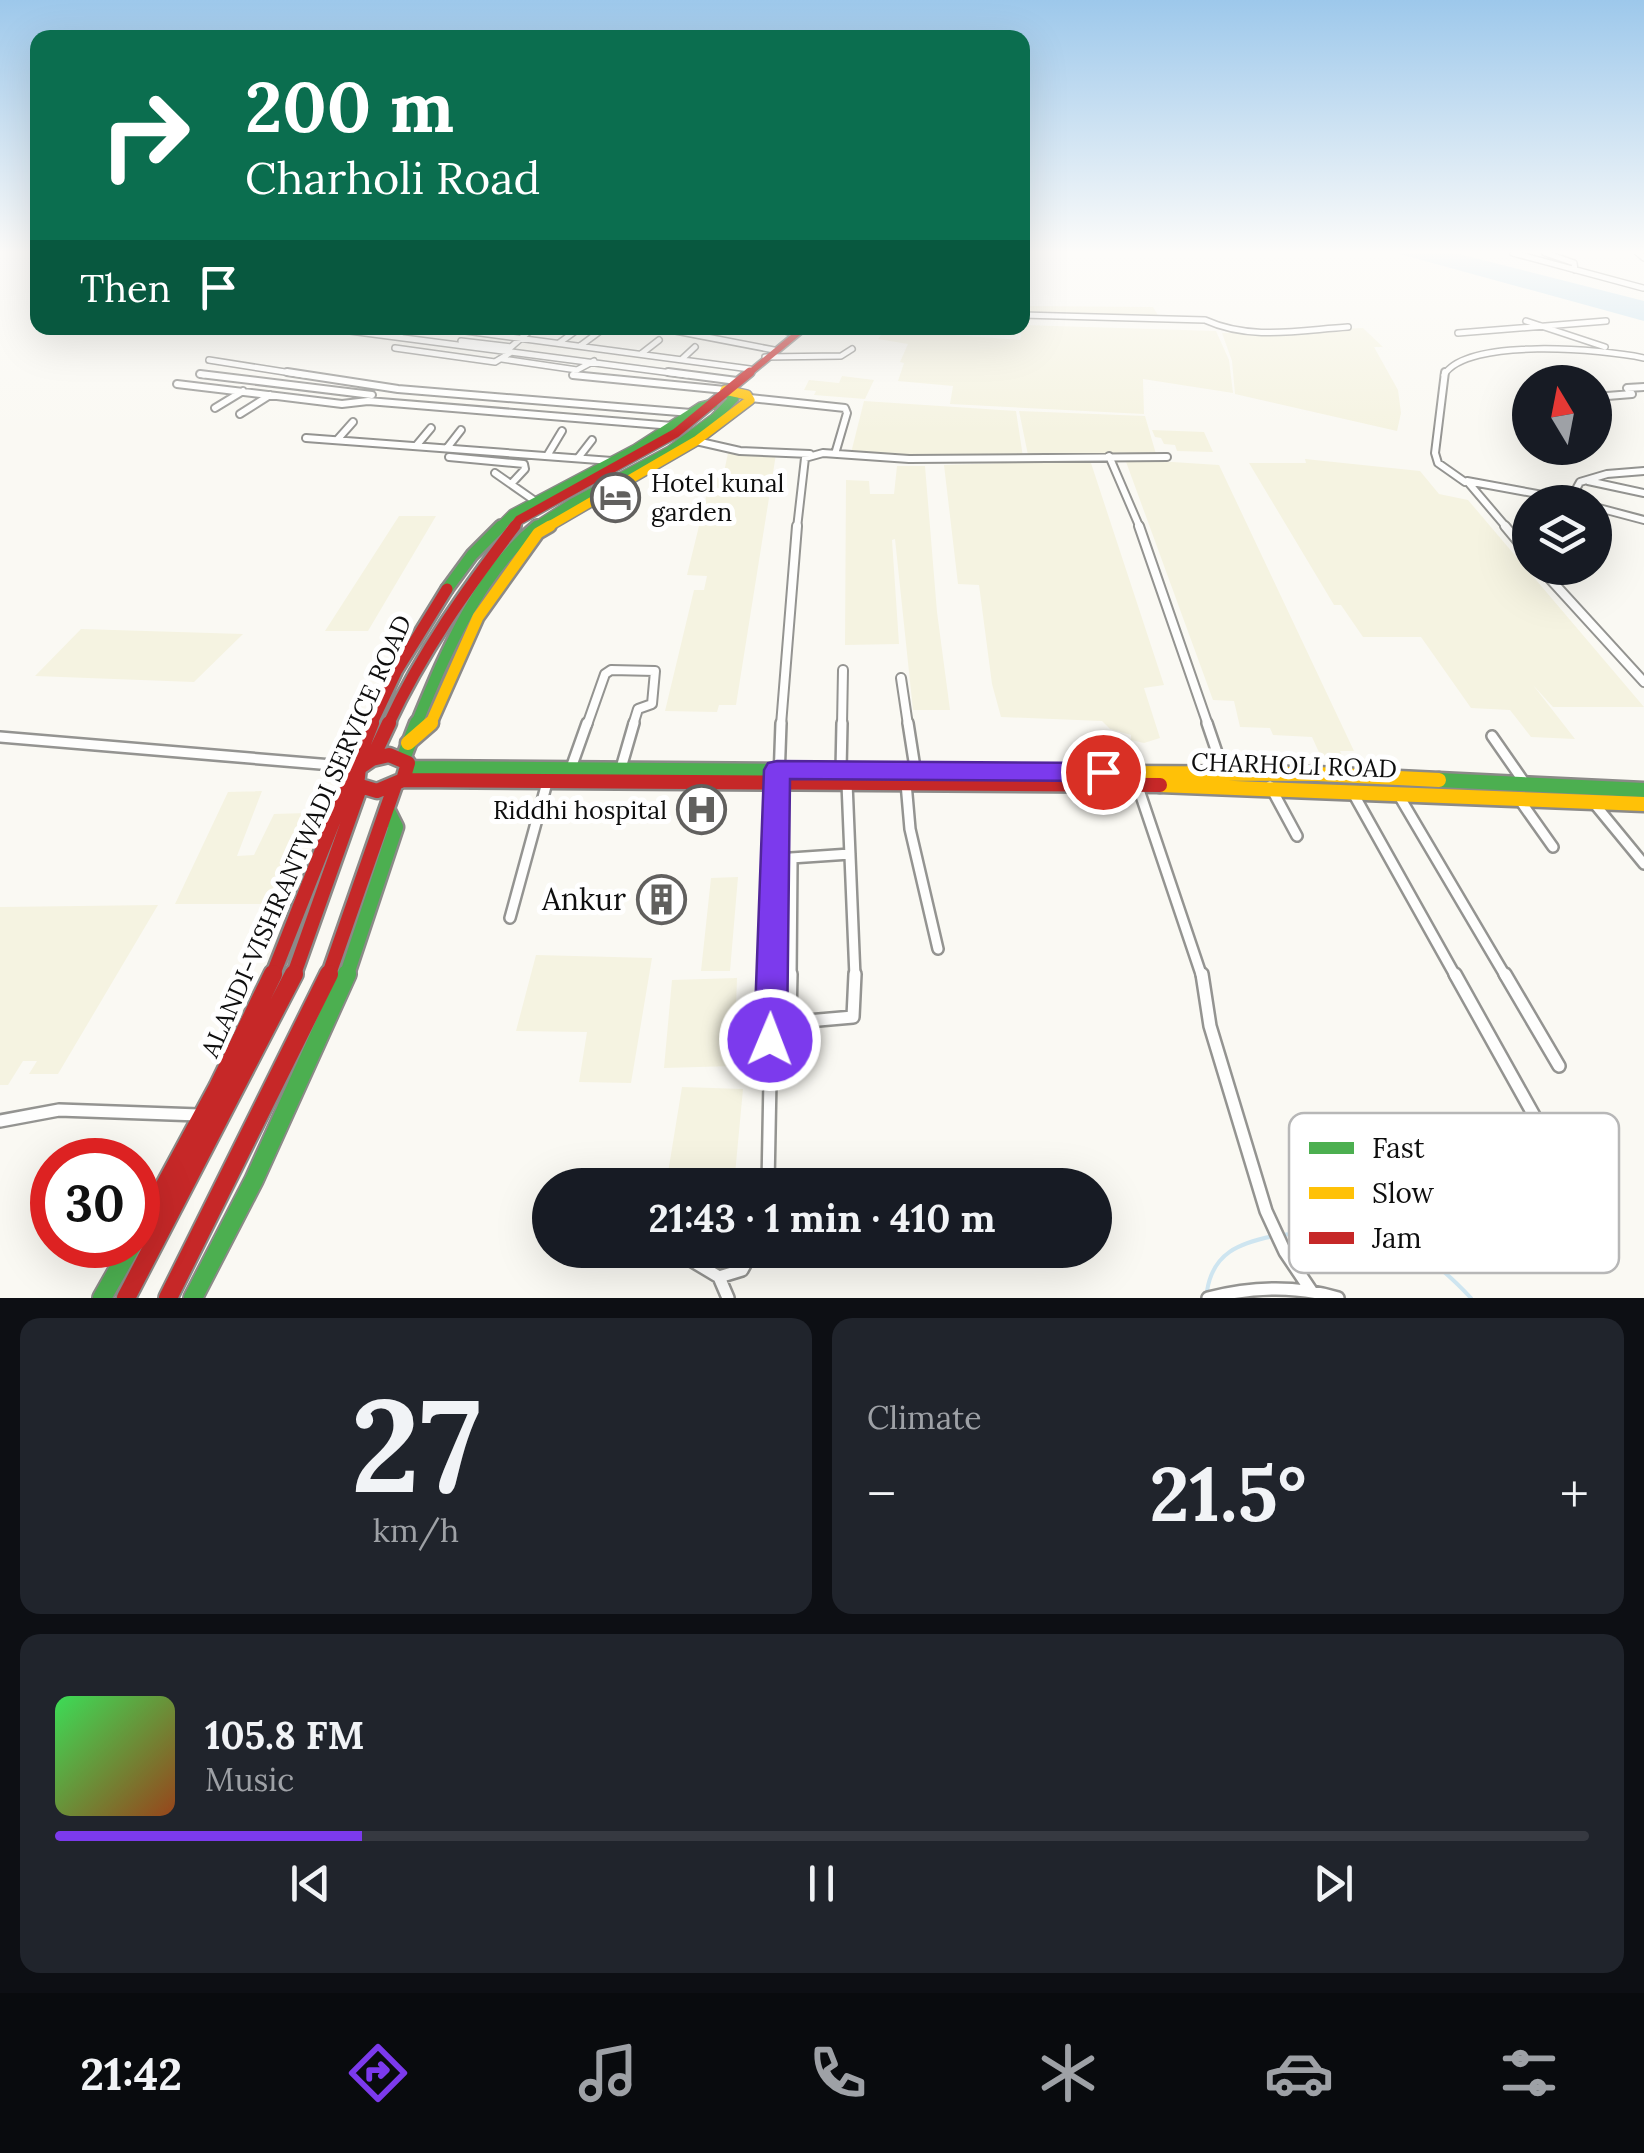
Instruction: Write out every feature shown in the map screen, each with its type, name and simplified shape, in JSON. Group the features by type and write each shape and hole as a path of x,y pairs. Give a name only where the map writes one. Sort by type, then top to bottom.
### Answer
{"street":[{"path":"1030,315 1206,320 1218,329 1247,332 1348,327"},
{"path":"1526,321 1644,358"},
{"path":"1458,333 1606,321"},
{"path":"378,335 737,381"},
{"path":"419,335 512,347 526,335"},
{"path":"499,335 750,369"},
{"path":"558,343 570,335"},
{"path":"580,346 595,335"},
{"path":"693,335 769,354 841,356 852,349"},
{"path":"372,759 421,658 518,520 676,433 795,335"},
{"path":"641,354 658,340"},
{"path":"682,359 695,347"},
{"path":"396,348 577,370 594,361"},
{"path":"1512,536 1465,482 1438,464 1435,453 1443,376 1451,362 1481,354 1609,350"},
{"path":"481,360 494,351"},
{"path":"502,360 510,353"},
{"path":"209,360 358,384 691,414"},
{"path":"200,374 372,394"},
{"path":"573,375 845,408 848,413 835,454"},
{"path":"177,384 317,401 400,403 674,426"},
{"path":"347,392 358,384"},
{"path":"1612,396 1630,394 1627,388 1644,387"},
{"path":"317,401 332,390"},
{"path":"216,408 243,391"},
{"path":"645,468 718,417 734,398 725,391"},
{"path":"240,414 270,394"},
{"path":"168,1298 274,1094 336,961 402,773 408,743 441,660 513,545 530,528 696,441 750,398"},
{"name":"ALANDI-VISHRANTWADI SERVICE ROAD","path":"160,1195 278,964 358,767 416,640 439,602 496,528 534,501 713,404"},
{"path":"337,440 353,422"},
{"path":"416,446 430,428"},
{"path":"447,448 462,430"},
{"path":"547,456 562,431"},
{"path":"306,438 612,461"},
{"path":"578,458 592,440"},
{"path":"696,441 740,451 909,458 1167,457"},
{"path":"768,1168 776,776 792,561 805,458 811,454"},
{"path":"1109,456 1121,492 1132,504 1224,773"},
{"path":"449,457 526,465 511,484"},
{"path":"1576,485 1583,480 1644,471"},
{"path":"496,474 534,501"},
{"path":"1583,480 1644,493"},
{"path":"1465,482 1512,488"},
{"path":"1612,512 1644,520"},
{"path":"1556,585 1644,682"},
{"path":"570,768 605,674 611,670 655,671 652,704 638,709 621,768"},
{"path":"791,858 790,1018 796,1022 853,1018 856,1012 844,777 843,670"},
{"path":"900,678 913,779 910,829 938,949"},
{"path":"0,736 358,767 372,759 390,756 402,773"},
{"path":"1492,736 1524,782"},
{"path":"358,767 355,780 360,788 377,791 402,773"},
{"name":"CHARHOLI ROAD","path":"491,774 621,768 776,776"},
{"name":"CHARHOLI ROAD","path":"402,773 548,779 913,779 1136,778 1224,773 1524,782 1644,790"},
{"path":"1344,775 1532,1113"},
{"path":"1136,778 1200,961 1210,1026 1266,1211 1289,1258"},
{"name":"CHARHOLI ROAD","path":"1136,778 1644,804"},
{"path":"510,918 548,779"},
{"path":"1270,786 1297,836"},
{"path":"126,1298 288,990 360,788"},
{"path":"1396,790 1559,1066"},
{"path":"1516,795 1554,848"},
{"path":"1592,800 1644,864"},
{"path":"193,1298 254,1180 344,984 396,827 388,811"},
{"path":"774,858 850,854"},
{"path":"0,1121 58,1110 202,1116"},
{"path":"102,1298 119,1268"},
{"path":"703,1268 719,1278 728,1298"},
{"path":"719,1278 743,1268"},
{"path":"1300,1273 1315,1295"},
{"path":"1211,1297 1257,1291 1338,1298"}],"shaded area":[{"path":"1030,314 1030,314 1157,314 1159,317"},
{"path":"1030,325 1216,331 1229,360 1233,393 1143,379 1144,414 950,404 953,386 898,381 904,363 900,362 908,344 878,339 881,335 952,335 1020,340 1021,335 1030,335"},
{"path":"1363,328 1383,347 1374,347 1398,390 1401,413 1397,431 1235,394 1232,361 1222,333"},
{"path":"842,376 874,380 865,399 814,395 816,391 804,390 809,380 839,383"},
{"path":"864,401 1016,411 1023,457 851,453"},
{"path":"1019,411 1145,416 1156,454 1028,455"},
{"path":"1152,430 1204,432 1213,452 1177,451 1175,445 1164,444 1155,437"},
{"path":"728,453 776,454 736,705 719,705 717,712 665,711 694,590 704,590 707,576 687,575 711,477 723,477"},
{"path":"1125,459 1219,465 1354,751 1340,751 1344,760 1322,759 1312,737 1273,735 1270,728 1240,727 1234,701 1213,700"},
{"path":"1305,459 1420,471 1439,494 1468,500 1512,552 1512,585 1540,585 1644,707 1553,707 1533,685 1575,739 1531,737 1510,710 1471,708 1421,637 1363,637 1341,605 1334,605 1249,463 1306,463"},
{"path":"1090,460 1164,685 1144,688 1160,738 1144,743 1110,729 1102,721 1001,717 992,684 979,585 958,584 944,465"},
{"path":"897,466 925,466 950,710 913,710 895,539 892,540 899,644 845,645 846,480 869,481 870,494 894,494"},
{"path":"399,516 436,516 368,631 325,631"},
{"path":"81,629 243,634 194,682 35,676"},
{"path":"262,791 237,856 254,855 274,814 306,813 266,904 175,904 228,792"},
{"path":"738,877 730,971 701,971 711,878"},
{"path":"158,905 58,1074 29,1074 37,1061 23,1061 8,1085 0,1085 0,907"},
{"path":"536,955 652,958 631,1083 579,1082 587,1032 516,1031"},
{"path":"737,978 734,1066 664,1068 672,980"},
{"path":"682,1087 743,1089 736,1168 669,1168"}],"water":[{"path":"1617,314 1644,314 1644,321"}],"waterway":[{"path":"1282,1235 1289,1234"},
{"path":"1207,1291 1215,1267 1230,1252 1274,1236"},
{"path":"1445,1273 1471,1298"}],"traffic: fast":[{"path":"403,759 460,627 500,564 547,518 693,435 734,398 725,391"},
{"path":"447,589 472,555 513,514 636,449 701,407 713,404"},
{"path":"409,768 945,772"},
{"path":"1439,780 1644,790"},
{"path":"193,1298 254,1180 344,983 396,827 388,811"},
{"path":"102,1298 119,1268"}],"traffic: slow":[{"path":"408,743 430,726 478,617 538,533 696,441 750,400 747,395 725,390"},
{"path":"945,772 1317,774 1439,780"},
{"path":"1160,785 1644,804"}],"traffic: jam":[{"path":"372,759 413,672 446,617 519,520 676,433 795,335"},
{"path":"160,1194 256,1012 397,670 447,589"},
{"path":"389,755 408,763 403,780 377,791 357,785 359,768 372,759 389,755"},
{"path":"403,780 1160,785"},
{"path":"168,1298 336,961 395,785"},
{"path":"126,1298 288,990 360,788"}],"place":[{"name":"Hotel kunal garden","path":"616,497"},
{"name":"Riddhi hospital","path":"702,810"},
{"name":"Ankur","path":"661,899"}],"route":[{"path":"770,1040 777,770 1103,772"}]}
